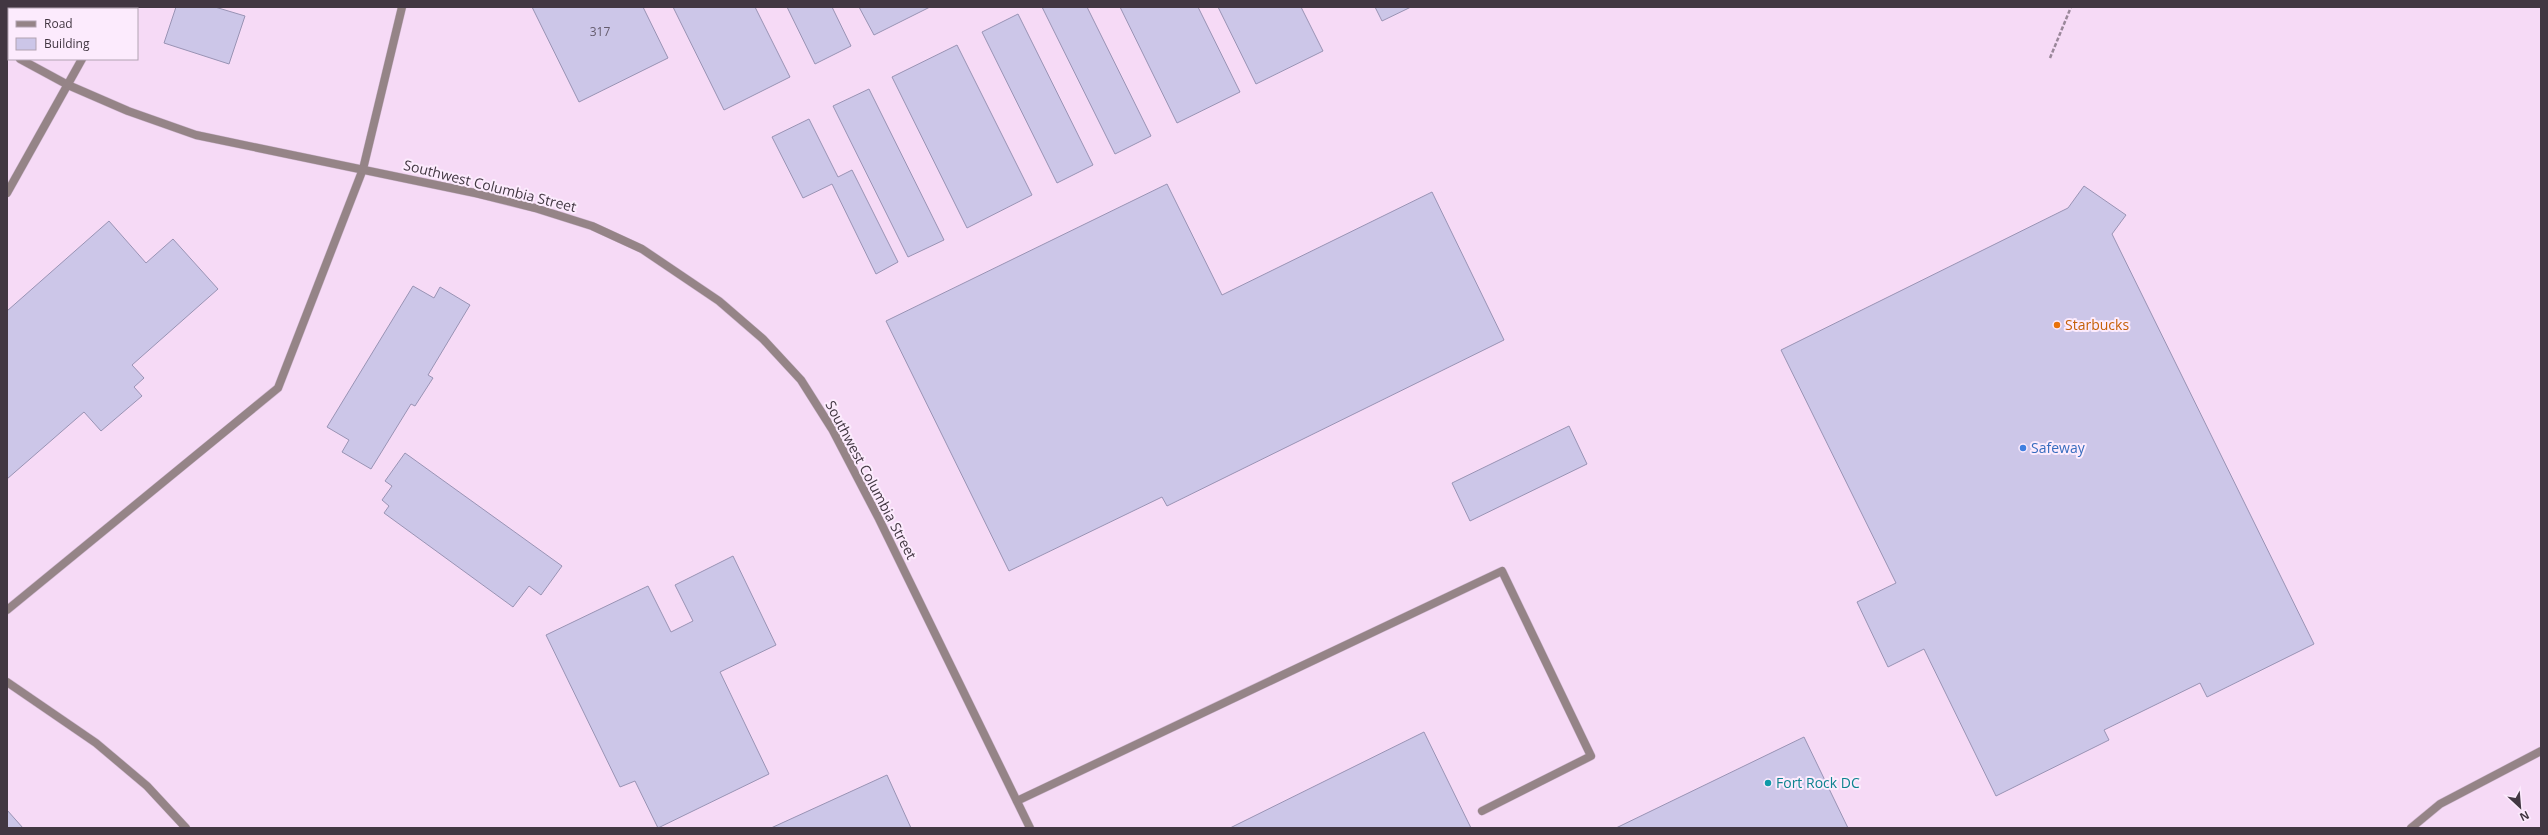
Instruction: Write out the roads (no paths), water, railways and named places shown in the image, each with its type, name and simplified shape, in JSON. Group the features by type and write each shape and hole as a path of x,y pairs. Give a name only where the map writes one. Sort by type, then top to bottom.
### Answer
{"street":[{"path":"7,610 278,388 363,168 402,7"},
{"name":"Southwest Columbia Street","path":"22,60 68,85 128,111 196,135 363,168 520,204 592,226 642,249 719,301 763,339 801,380 832,429 883,526 1030,828"},
{"path":"7,193 81,60"},
{"path":"1017,801 1502,571 1592,756 1482,811"},
{"path":"7,682 96,743 147,786 186,828"},
{"path":"2411,828 2440,804 2541,750"}],"place":[{"name":"Starbucks","path":"2057,325"},
{"name":"Safeway","path":"2023,448"},
{"name":"Fort Rock DC","path":"1768,783"}]}
